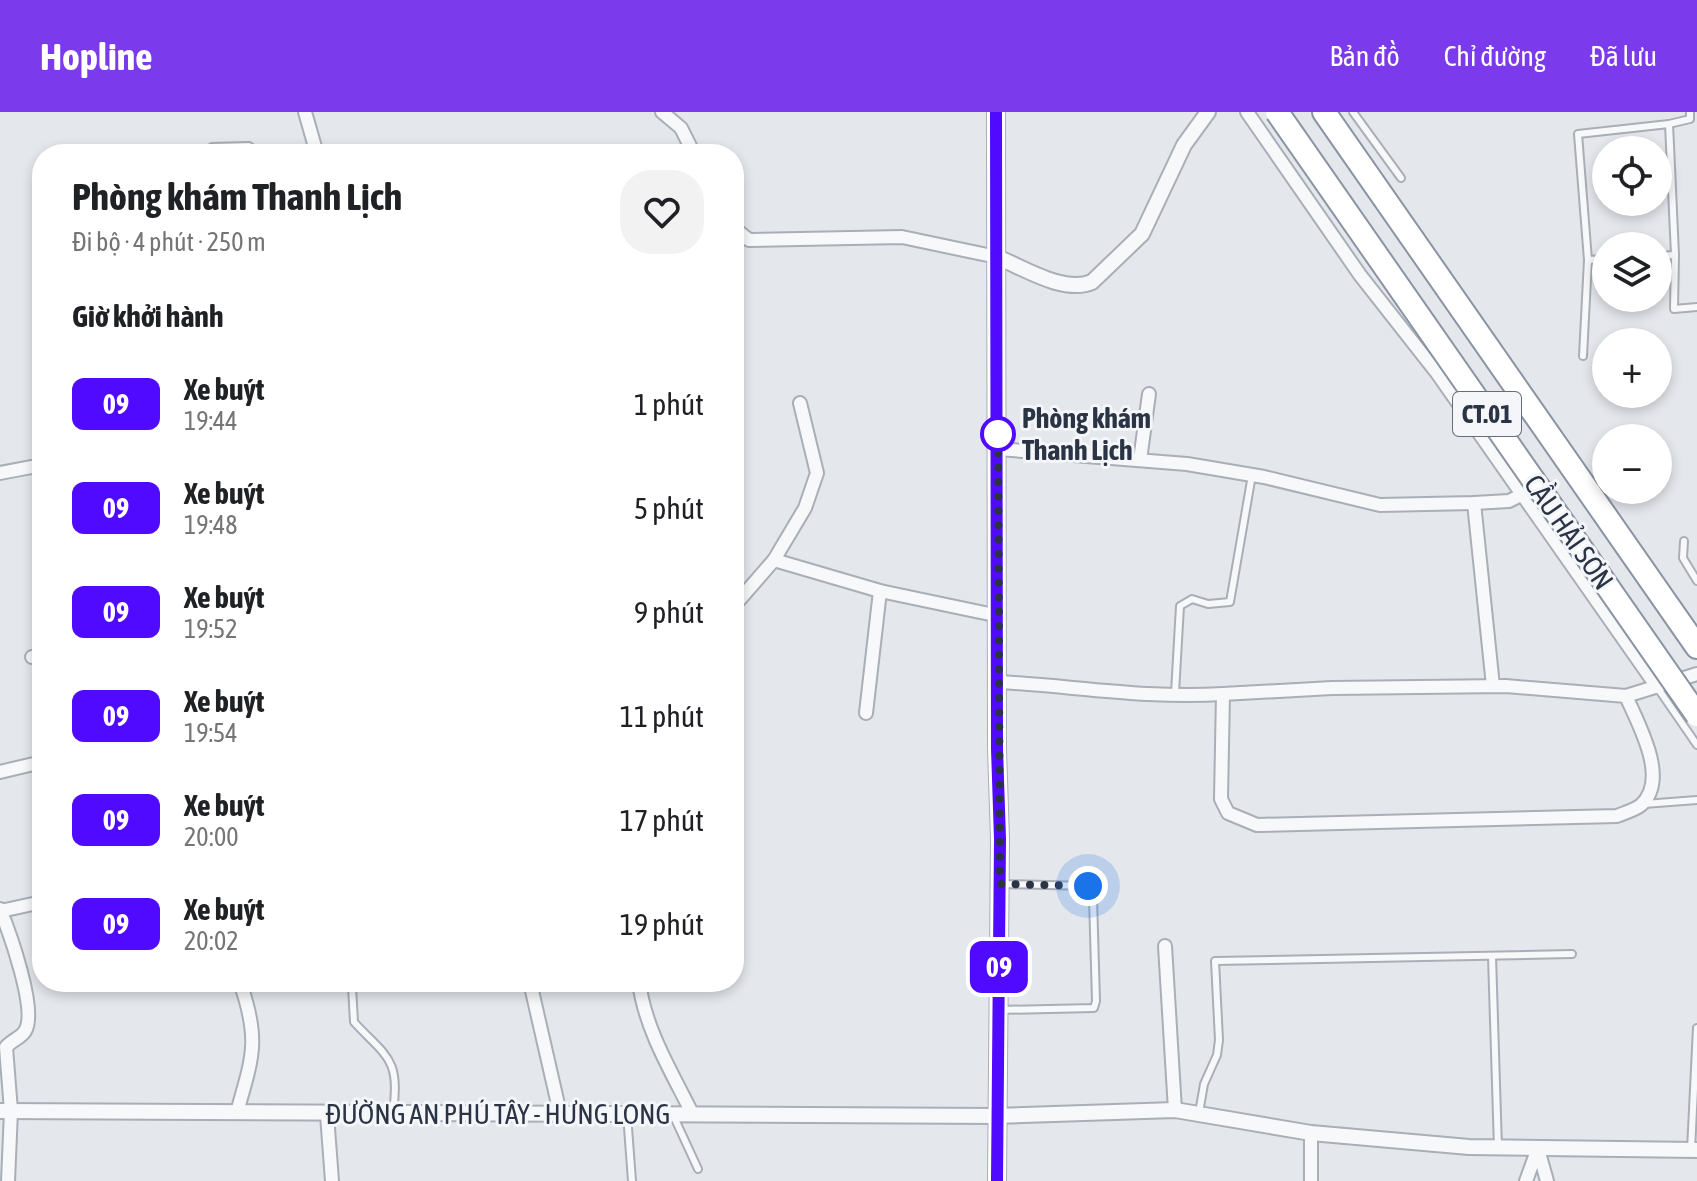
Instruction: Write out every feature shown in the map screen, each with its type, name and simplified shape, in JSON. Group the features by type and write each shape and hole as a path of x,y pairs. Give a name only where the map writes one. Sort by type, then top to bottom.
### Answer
{"highway":[{"name":"CẦU HẢI SƠN","path":"1277,112 1697,715"},
{"name":"CẦU HẢI SƠN","path":"1324,112 1697,647"}],"main road":[{"path":"996,112 1000,884 997,1181"}],"street":[{"path":"305,112 314,144"},
{"path":"662,112 681,128 689,144"},
{"path":"744,236 749,240 902,237 997,257 1068,285 1082,287 1092,282 1142,234 1184,145 1208,112"},
{"path":"1247,112 1360,275 1437,373 1657,687"},
{"path":"1140,460 1149,394"},
{"path":"744,594 774,560 805,508 817,473 800,403"},
{"path":"998,449 1140,460 1252,475 1380,505 1509,501 1521,495"},
{"path":"0,473 32,467"},
{"path":"1474,503 1493,686"},
{"path":"774,560 880,591 999,616"},
{"path":"866,713 880,591"},
{"path":"999,682 1086,687 1175,697 1332,688 1493,686 1626,696 1697,674"},
{"path":"1223,694 1221,799 1228,813 1257,825 1617,816 1641,805 1649,791 1653,760 1626,696"},
{"path":"0,772 32,764"},
{"path":"8,1181 6,1047 24,1034 28,1024 19,963 0,910 32,904"},
{"path":"1165,946 1175,1110"},
{"path":"237,1112 255,1044 250,1009 244,992"},
{"path":"532,992 560,1113"},
{"path":"640,992 654,1037 692,1113"},
{"name":"ĐƯỜNG AN PHÚ TÂY - HƯNG LONG","path":"6,1111 996,1116 1175,1110 1311,1133 1498,1148 1694,1150"},
{"path":"327,1115 332,1181"},
{"path":"1311,1133 1311,1181"},
{"path":"1526,1181 1538,1148"},
{"path":"1538,1148 1547,1181"}],"lane":[{"path":"1353,112 1401,178"},
{"path":"1583,356 1588,260 1578,134 1669,124 1693,116"},
{"path":"1669,124 1675,255 1674,309 1697,307"},
{"path":"1588,260 1592,260"},
{"path":"1175,697 1180,606 1192,599 1222,606 1230,602 1252,475"},
{"path":"1684,541 1683,558 1697,581"},
{"path":"1657,687 1697,745"},
{"path":"1641,805 1697,800"},
{"path":"999,1010 1094,1008 1096,1001 1093,898 1088,886 1000,884"},
{"path":"1199,1113 1204,1084 1217,1055 1219,1040 1215,961 1572,954"},
{"path":"1492,956 1498,1148"},
{"path":"352,992 354,1022 384,1049 392,1066 396,1088 393,1114"},
{"path":"1694,1150 1697,1028"},
{"path":"673,1113 698,1169"},
{"path":"627,1114 632,1181"}],"bus line":[{"name":"09","path":"996,112 997,749 1000,839 997,1181"}],"place":[{"name":"Phòng khám Thanh Lịch","path":"998,434"}],"route":[{"path":"998,434 998,422 997,749 1000,884 1088,886"}]}
